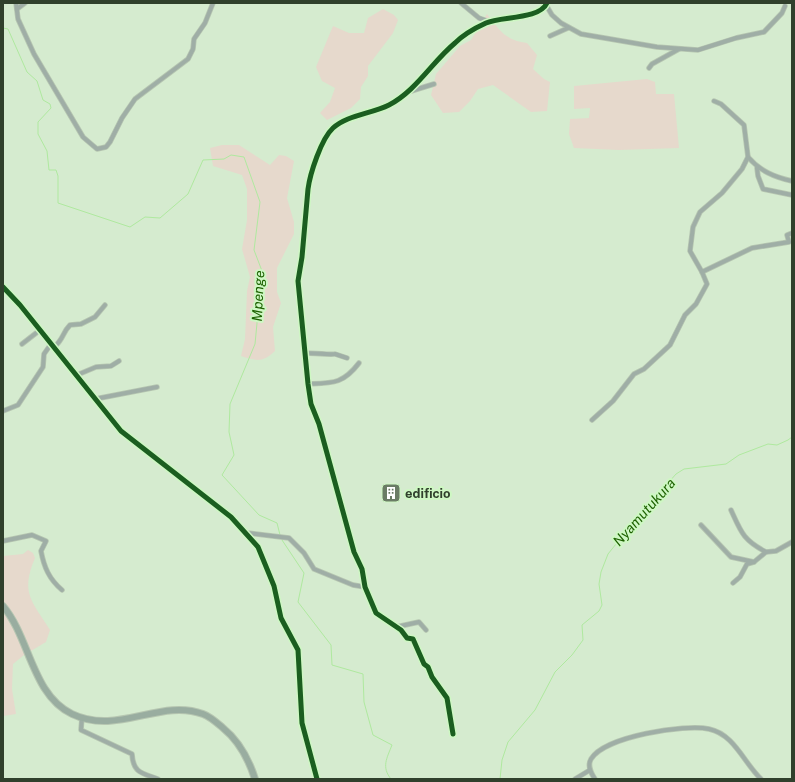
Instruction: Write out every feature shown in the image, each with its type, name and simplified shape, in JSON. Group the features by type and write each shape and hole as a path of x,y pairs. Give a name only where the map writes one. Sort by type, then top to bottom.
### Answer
{"highway":[{"path":"3,606 24,640 38,677 48,694 71,714 92,721 117,722 170,711 185,711 204,714 228,732 238,744 252,767 255,779"}],"street":[{"path":"16,3 18,19 34,54 83,137 98,149 106,147 110,142 122,118 135,99 188,58 193,48 194,39 205,23 213,3"},
{"path":"17,9 25,3"},
{"path":"461,3 479,18 490,22"},
{"path":"453,734 447,698 432,677 428,667 424,664 412,639 407,638 401,630 376,613 365,587 362,569 354,552 311,404 298,282 310,178 326,135 333,127 354,117 389,105 408,92 456,42 490,22 534,13 547,4 552,15 568,28 593,37 679,49 698,50 736,38 764,32 782,13 785,6"},
{"path":"550,36 568,28"},
{"path":"649,68 652,64 679,49"},
{"path":"408,92 434,84"},
{"path":"714,101 721,104 744,125 748,157 757,168 775,177 792,181"},
{"path":"592,420 613,401 634,374 644,369 670,345 685,315 696,304 706,284 702,272 690,251 693,227 700,212 722,194 742,169 748,157"},
{"path":"757,168 758,176 763,189 792,195"},
{"path":"702,272 752,248 789,242 787,235 792,233"},
{"path":"3,287 20,305 129,439 153,455 226,513 248,533 258,547 274,586 282,618 298,650 302,723 317,779"},
{"path":"3,411 18,405 43,367 44,354 53,345 62,340 65,331 70,325 81,324 95,317 105,305"},
{"path":"22,344 40,330"},
{"path":"306,353 321,353 330,356 335,354 347,358"},
{"path":"77,376 96,367 111,366 119,361"},
{"path":"308,384 340,381 348,376 359,363"},
{"path":"95,398 157,387"},
{"path":"730,510 741,532 751,544 766,552 776,551 792,542"},
{"path":"701,525 731,557 754,562"},
{"path":"248,533 289,538 304,553 314,569 353,585 365,587"},
{"path":"3,541 32,536 46,541 41,551 44,567 52,582 62,590"},
{"path":"733,583 740,577 747,564 754,562 766,552"},
{"path":"396,627 419,622 426,630"},
{"path":"82,717 81,730 132,754 133,765 138,771 158,779"},
{"path":"595,779 590,770 592,759 604,749 643,734 675,728 710,729 728,738 761,779"},
{"path":"575,779 590,770"}],"shaded area":[{"path":"383,9 394,15 398,20 393,33 368,66 368,76 361,87 360,99 351,108 327,120 320,113 330,102 335,88 322,81 316,67 333,26 349,33 364,33 368,18"},
{"path":"487,14 504,34 513,40 527,43 537,55 533,69 544,79 550,82 547,111 531,112 493,85 478,89 470,101 459,112 443,113 431,95 436,74 460,46 471,40"},
{"path":"647,79 655,82 656,94 674,94 679,148 619,150 574,148 569,134 570,119 589,118 590,108 574,109 574,86"},
{"path":"222,145 239,145 270,165 279,155 286,156 294,161 287,198 294,222 294,234 277,268 277,292 281,303 273,327 275,351 266,358 259,360 241,356 245,339 247,291 250,277 242,249 247,220 247,189 242,175 213,166 210,148"},
{"path":"28,550 33,553 35,558 28,580 28,589 33,604 50,630 46,642 24,655 13,664 12,689 16,714 3,716 3,556 23,554"}],"waterway":[{"name":"Mpenge","path":"3,28 8,29 27,72 37,81 43,100 50,104 51,108 38,122 38,134 47,151 49,170 56,170 58,176 58,203 130,227 145,217 160,218 188,194 203,160 224,159 231,155 244,157 260,202 254,250 262,271 255,344 230,404 229,432 234,455 222,475 259,515 277,523 280,535"},
{"name":"Nyamutukura","path":"500,779 502,760 508,742 535,710 555,672 572,655 583,640 582,625 599,611 602,605 599,584 601,572 608,554 621,535 642,519 648,506 676,474 684,469 726,464 739,455 768,444 777,445 792,437"},
{"name":"Mpenge","path":"282,540 304,573 298,602 331,645 332,665 363,674 364,702 373,735 392,745 386,762 386,770 391,779"}],"cycle path":[{"path":"453,734 447,698 432,677 428,667 424,664 413,639 407,638 401,630 376,613 365,587 362,569 354,552 319,424 311,404 298,281 302,257 308,189 320,148 333,128 345,120 382,108 399,99 416,84 447,51 473,29 493,21 528,15 543,8 547,3"},
{"path":"3,287 20,305 121,431 231,517 258,547 274,586 281,618 298,650 302,723 317,779"}],"place":[{"name":"edificio","path":"391,493"}]}
